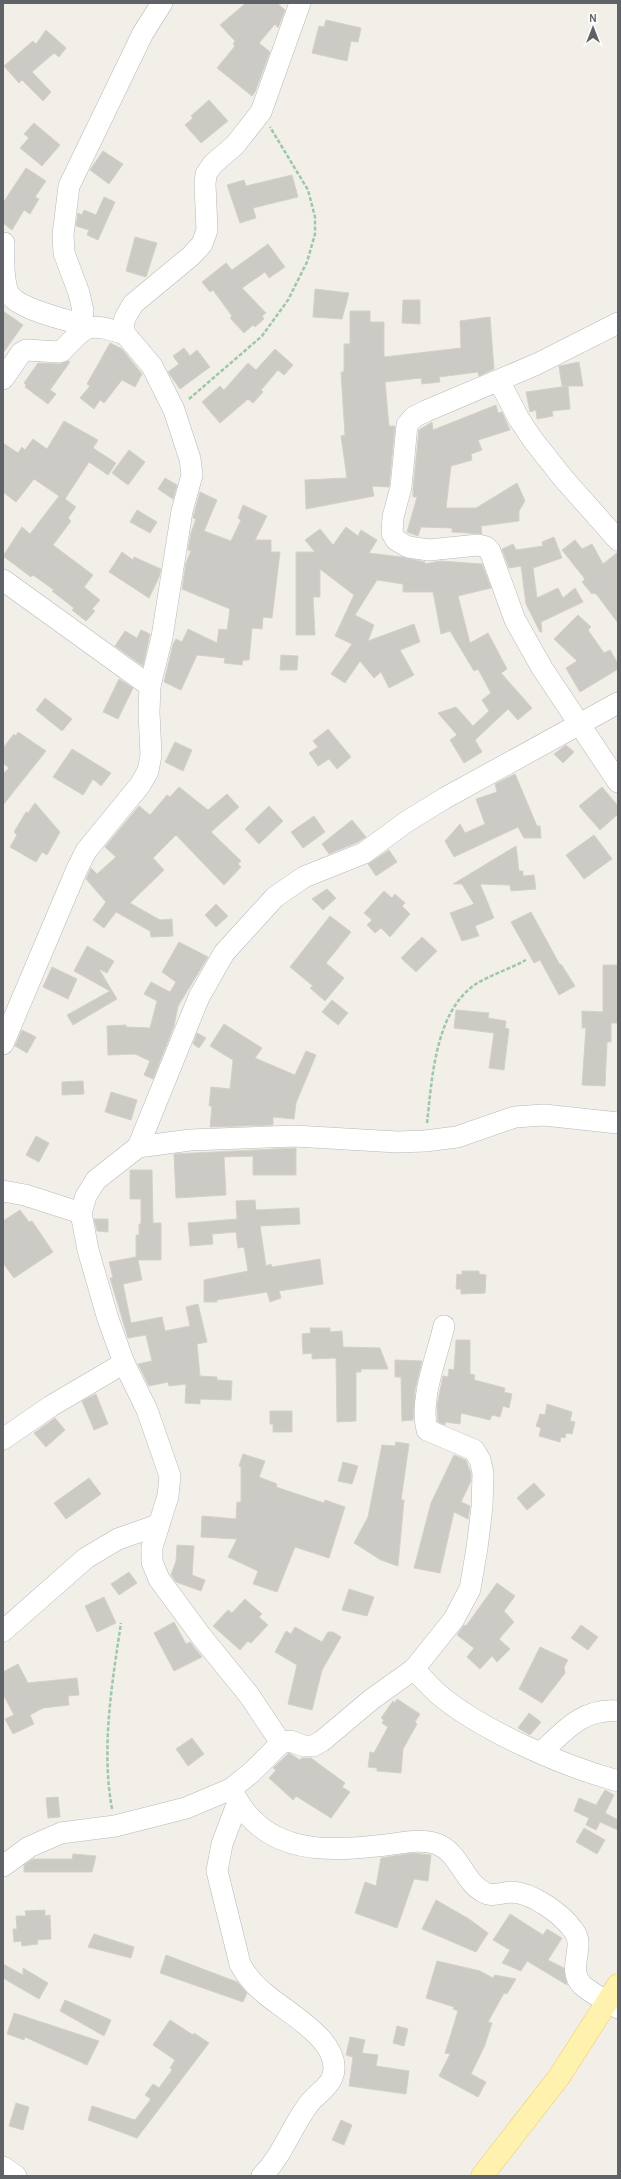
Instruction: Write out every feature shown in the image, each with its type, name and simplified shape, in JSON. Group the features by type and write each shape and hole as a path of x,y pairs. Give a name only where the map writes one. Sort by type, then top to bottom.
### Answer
{"main road":[{"path":"482,2176 559,2077 615,1998"}],"street":[{"path":"3,379 21,353 26,350 59,352 85,326 79,293 64,253 63,235 69,186 143,34 162,3"},
{"path":"3,1044 86,851 140,785 148,771 151,755 149,712 150,686 162,637 182,511 192,475 190,459 174,410 152,366 125,334 123,325 125,318 133,304 191,256 202,244 207,230 204,184 206,174 213,164 235,145 261,112 300,3"},
{"path":"4,243 5,281 9,293 14,301 49,315 85,326 102,327 125,334"},
{"path":"618,323 499,381 426,411 409,421 407,425 401,486 393,518 392,532 396,540 408,547 429,550 478,545 486,547 498,570 516,620 542,668 618,782"},
{"path":"499,381 519,419 533,440 562,478 618,540"},
{"path":"3,580 150,686"},
{"path":"281,1743 250,1695 201,1636 158,1579 152,1562 152,1547 168,1496 170,1476 147,1410 124,1363 108,1319 88,1250 81,1213 86,1196 96,1180 138,1147 199,997 224,953 274,897 304,877 364,853 406,822 445,798 618,703"},
{"path":"138,1147 190,1140 295,1136 397,1142 425,1141 457,1137 515,1117 544,1115 618,1123"},
{"path":"3,1191 25,1195 81,1213"},
{"path":"262,2176 273,2165 308,2105 331,2080 335,2069 334,2058 326,2045 313,2031 262,1992 246,1975 240,1964 217,1870 222,1844 234,1796 268,1753 281,1743 290,1741 304,1746 313,1746 322,1741 355,1713 414,1669 454,1619 470,1589 482,1507 482,1474 480,1460 474,1450 427,1430 425,1420 426,1399 444,1326"},
{"path":"3,1440 51,1406 124,1363"},
{"path":"3,1631 86,1558 118,1539 158,1525"},
{"path":"414,1669 437,1693 468,1716 542,1752 586,1771 618,1780"},
{"path":"542,1752 560,1734 595,1711 618,1711"},
{"path":"3,1866 29,1846 61,1834 115,1826 234,1796"},
{"path":"234,1796 257,1824 272,1834 310,1847 341,1849 424,1842 436,1844 446,1848 474,1886 486,1894 514,1892 545,1904 566,1920 576,1933 579,1943 575,1968 576,1976 582,1985 615,1998"},
{"path":"3,2166 16,2176"}],"path":[{"path":"174,410 262,336 288,300 307,262 313,241 315,217 308,190 261,112"},
{"path":"425,1141 433,1074 447,1019 460,999 476,985 526,960"},
{"path":"115,1826 107,1757 112,1680 121,1622"}],"building":[{"path":"246,3 277,3 285,10 278,28 275,24 259,43 270,52 255,92 252,96 217,68 235,46 233,44 235,41 220,25"},
{"path":"326,20 361,28 358,42 351,41 347,61 312,53 319,26 324,27"},
{"path":"46,30 66,48 59,57 54,53 32,72 51,92 43,101 22,80 19,83 4,66 33,41 36,44"},
{"path":"209,100 228,121 201,143 185,125 193,118 191,116"},
{"path":"34,123 60,145 42,166 20,148 29,138 24,134"},
{"path":"103,151 123,164 109,184 90,170"},
{"path":"26,168 46,181 35,197 39,199 30,214 24,210 12,230 3,223 3,203"},
{"path":"292,175 298,197 253,208 256,218 240,223 227,185 244,180 246,186"},
{"path":"104,197 115,202 98,240 87,235 89,230 76,226 78,213 82,215 84,210 96,215"},
{"path":"135,237 157,243 146,277 126,271"},
{"path":"268,244 285,267 269,278 265,272 242,288 266,313 262,316 264,319 255,327 253,325 244,333 230,318 232,316 213,290 210,292 202,282 226,263 232,270"},
{"path":"315,289 349,293 342,319 313,317"},
{"path":"403,300 420,300 420,324 402,323"},
{"path":"3,311 23,325 3,353"},
{"path":"350,311 370,311 370,322 384,322 384,357 461,348 460,321 490,317 494,369 479,376 478,372 439,377 440,382 422,384 421,378 385,382 389,426 395,426 389,487 372,486 374,496 306,509 305,480 347,478 341,436 345,435 341,372 344,372 344,344 350,344"},
{"path":"110,343 122,349 142,374 135,387 122,380 104,403 100,400 94,409 80,398 90,386 87,384"},
{"path":"184,348 190,356 197,350 210,367 180,389 168,372 179,364 173,356"},
{"path":"275,349 293,365 284,375 278,370 261,390 263,392 253,403 248,399 220,423 202,402 220,386 224,390 248,363 256,370"},
{"path":"70,362 50,390 56,394 48,404 25,387 26,385 24,383 38,363 59,364"},
{"path":"579,362 583,386 562,386 559,366"},
{"path":"568,386 570,409 552,411 553,416 537,419 536,410 530,412 526,392"},
{"path":"496,405 498,413 502,412 510,430 478,440 482,450 471,454 472,460 451,466 446,508 476,508 517,483 525,501 519,511 519,521 481,526 482,534 452,532 452,528 421,527 418,536 407,532 417,497 413,497 413,489 419,430 432,422 433,430"},
{"path":"64,421 98,440 93,448 116,463 108,475 89,462 65,499 76,507 68,518 71,521 53,545 93,575 84,587 100,600 92,609 95,611 86,621 72,610 74,608 52,591 54,590 33,575 31,577 3,556 22,527 30,534 59,496 34,479 16,502 3,492 3,443 18,453 22,447 25,450 33,439 47,449"},
{"path":"129,450 145,462 128,485 112,473"},
{"path":"165,478 177,485 173,499 158,489"},
{"path":"200,492 217,500 204,531 231,541 241,520 238,518 243,505 267,516 255,540 271,540 271,552 280,552 272,618 263,617 262,629 252,628 249,660 243,660 242,665 224,663 225,658 197,655 181,690 164,682 173,644 176,639 182,642 188,629 217,643 219,629 227,630 230,609 182,589 186,563 191,551 188,550 191,533 196,519 193,518"},
{"path":"137,510 157,522 150,533 130,522"},
{"path":"346,527 358,536 361,530 377,540 369,553 401,557 425,562 425,564 440,561 482,564 491,588 458,596 470,643 488,633 507,669 501,673 532,708 518,720 508,709 475,740 482,752 464,763 450,740 457,735 438,713 456,707 473,726 489,711 482,700 491,693 478,669 474,671 450,631 441,634 433,592 403,592 403,584 377,580 355,615 374,625 368,641 414,624 420,642 400,650 414,675 389,688 381,672 374,678 360,661 345,683 331,674 352,644 335,636 354,595 320,569 320,597 313,597 315,635 296,635 296,552 315,552 305,540 320,529 333,545"},
{"path":"554,537 562,558 533,568 537,598 558,588 563,598 575,588 583,602 541,622 542,632 540,632 526,604 521,566 509,568 502,549 513,544 516,550 543,546 542,542"},
{"path":"575,540 582,549 592,544 603,564 618,552 618,623 597,595 594,593 592,594 582,582 585,579 562,550"},
{"path":"122,552 133,560 134,557 161,569 159,577 149,598 109,572"},
{"path":"578,615 591,627 588,630 604,653 610,650 618,664 618,669 580,692 566,668 577,661 554,639"},
{"path":"141,630 150,634 143,666 115,646 125,631 137,638"},
{"path":"281,655 298,656 297,670 280,670"},
{"path":"119,679 133,688 118,719 103,712"},
{"path":"45,698 72,719 62,731 36,710"},
{"path":"328,729 351,757 337,769 329,759 318,766 309,753 318,747 313,741"},
{"path":"18,732 46,751 3,805 3,774 9,768 3,763 3,748 14,734 16,736"},
{"path":"175,742 192,750 183,771 165,762"},
{"path":"566,745 574,752 563,763 554,754"},
{"path":"72,749 111,773 101,786 93,779 83,795 53,777"},
{"path":"515,774 537,826 540,826 541,838 524,838 518,827 454,857 445,841 460,824 465,833 485,824 476,799 497,792 495,784"},
{"path":"179,787 208,810 227,794 239,807 211,832 241,861 238,864 241,867 224,885 176,835 153,858 164,870 130,903 160,920 172,919 173,936 151,937 150,931 116,912 104,928 93,920 106,902 86,879 91,868 97,874 116,857 105,847 139,806 150,815 167,795 170,797"},
{"path":"602,787 618,806 618,814 600,830 579,806"},
{"path":"35,803 60,832 47,855 42,852 36,862 10,847 17,835 14,832 26,812 28,813"},
{"path":"269,806 283,821 259,844 245,829"},
{"path":"314,816 325,832 303,848 291,832"},
{"path":"352,820 366,837 358,842 329,854 322,844"},
{"path":"594,835 612,859 584,879 566,855"},
{"path":"516,846 519,871 523,871 523,876 534,875 536,889 511,891 510,885 480,884 494,918 475,926 479,936 462,941 450,913 474,904 462,884 453,884"},
{"path":"389,850 397,862 376,876 368,864"},
{"path":"327,889 336,898 323,910 312,899"},
{"path":"384,891 392,898 395,894 405,903 402,906 410,914 390,937 381,928 375,933 367,925 372,920 364,913"},
{"path":"216,904 228,916 216,927 205,915"},
{"path":"531,912 560,965 561,964 575,986 559,995 540,960 534,963 511,922"},
{"path":"330,916 351,932 326,963 344,978 325,1001 310,988 313,986 290,967"},
{"path":"422,937 437,951 416,972 401,958"},
{"path":"179,942 208,957 178,1006 174,1026 153,1079 144,1075 150,1061 135,1054 108,1055 107,1026 126,1025 126,1027 150,1028 157,1001 144,994 151,982 170,992 176,982 162,972"},
{"path":"87,946 114,961 107,973 99,969 117,999 73,1025 67,1015 110,991 74,971"},
{"path":"603,965 618,965 618,1023 611,1023 611,1042 607,1042 605,1086 582,1085 586,1028 582,1028 582,1011 603,1012"},
{"path":"52,967 77,979 68,999 43,987"},
{"path":"332,1000 348,1013 338,1025 322,1012"},
{"path":"456,1010 489,1013 488,1018 506,1021 505,1028 509,1029 504,1070 489,1068 494,1033 454,1028"},
{"path":"224,1024 262,1048 255,1058 295,1075 306,1051 316,1055 296,1103 294,1119 273,1117 273,1125 210,1127 212,1106 209,1106 211,1087 230,1089 233,1060 210,1046"},
{"path":"22,1030 36,1037 27,1053 15,1046"},
{"path":"197,1033 206,1038 199,1048 193,1044"},
{"path":"83,1081 84,1094 62,1095 62,1082"},
{"path":"111,1092 137,1100 131,1120 105,1112"},
{"path":"36,1136 49,1143 39,1162 26,1155"},
{"path":"296,1148 296,1175 253,1175 253,1156 224,1157 226,1195 176,1198 174,1154"},
{"path":"130,1170 152,1170 153,1223 161,1223 161,1260 138,1260 142,1280 123,1284 131,1323 162,1317 165,1331 190,1326 186,1307 198,1304 207,1342 197,1344 200,1376 217,1377 217,1380 232,1381 231,1400 200,1399 200,1404 185,1403 186,1384 169,1386 168,1382 149,1386 138,1364 152,1361 146,1335 128,1338 110,1278 113,1278 109,1262 136,1257 136,1235 139,1235 139,1224 141,1224 141,1199 130,1199"},
{"path":"255,1200 256,1210 299,1208 300,1224 260,1226 266,1266 271,1264 272,1267 320,1259 323,1284 279,1291 281,1298 270,1302 267,1292 217,1300 217,1302 204,1302 204,1280 248,1271 244,1247 238,1248 236,1232 212,1234 213,1244 190,1246 188,1223 237,1219 236,1201"},
{"path":"20,1210 29,1222 32,1221 53,1252 14,1278 3,1263 3,1221"},
{"path":"94,1219 108,1219 108,1232 97,1231"},
{"path":"462,1271 479,1271 479,1274 486,1275 485,1293 461,1294 461,1289 456,1289 457,1274 462,1275"},
{"path":"310,1328 330,1328 330,1332 342,1331 343,1347 380,1348 388,1369 361,1369 361,1372 356,1372 356,1421 337,1422 336,1358 312,1359 312,1353 303,1354 302,1334 311,1333"},
{"path":"456,1340 470,1340 470,1374 475,1375 474,1380 505,1388 504,1392 512,1394 509,1408 503,1406 500,1417 492,1415 490,1420 461,1413 460,1424 445,1422 445,1425 438,1422 437,1406 443,1376 448,1377 449,1369 454,1370"},
{"path":"395,1360 422,1361 415,1390 413,1420 402,1421 401,1377 395,1377"},
{"path":"96,1394 108,1424 94,1430 82,1401"},
{"path":"547,1404 572,1412 570,1421 575,1422 572,1434 566,1433 565,1438 561,1437 560,1442 539,1436 541,1428 536,1426 540,1414 545,1415"},
{"path":"270,1411 292,1411 292,1432 273,1432 273,1424 270,1424"},
{"path":"55,1418 65,1430 46,1447 34,1433"},
{"path":"396,1442 409,1444 401,1500 404,1500 398,1566 381,1560 354,1543 368,1517 382,1445 395,1446"},
{"path":"243,1454 265,1461 259,1477 277,1484 276,1487 324,1503 325,1500 345,1507 329,1558 295,1547 277,1592 253,1584 258,1571 228,1557 237,1539 201,1537 202,1516 236,1519 237,1502 241,1502 241,1467 239,1466"},
{"path":"454,1455 466,1460 471,1474 471,1481 461,1502 470,1506 468,1519 454,1512 440,1573 414,1568 431,1503"},
{"path":"343,1462 358,1466 352,1484 338,1481"},
{"path":"89,1478 101,1494 66,1519 54,1503"},
{"path":"534,1483 545,1495 527,1510 517,1498"},
{"path":"177,1545 194,1546 192,1575 205,1580 201,1591 176,1582 171,1575 176,1561"},
{"path":"129,1572 137,1583 119,1595 111,1584"},
{"path":"497,1583 515,1596 504,1611 514,1622 499,1639 510,1649 497,1662 492,1656 480,1669 467,1657 474,1648 457,1635 464,1625 466,1626"},
{"path":"349,1589 374,1597 367,1616 342,1610"},
{"path":"104,1597 116,1623 97,1632 85,1606"},
{"path":"245,1599 262,1614 259,1617 268,1625 251,1643 248,1641 240,1650 213,1626 228,1610 232,1613"},
{"path":"174,1622 186,1644 190,1642 202,1657 174,1671 154,1633"},
{"path":"581,1625 598,1637 588,1650 571,1638"},
{"path":"295,1627 322,1642 328,1632 333,1632 341,1637 322,1670 312,1710 288,1704 297,1665 275,1652 286,1631 291,1634"},
{"path":"540,1647 568,1660 564,1667 565,1673 542,1703 519,1689"},
{"path":"18,1664 28,1683 77,1678 79,1695 68,1696 69,1705 43,1708 30,1715 34,1724 13,1734 5,1719 14,1715 3,1694 3,1672"},
{"path":"397,1699 420,1714 415,1722 417,1724 403,1749 401,1773 377,1771 377,1768 368,1767 370,1752 374,1753 388,1727 382,1723 384,1720 381,1718 393,1701 395,1703"},
{"path":"529,1713 541,1722 530,1735 518,1728"},
{"path":"192,1738 204,1754 188,1766 176,1749"},
{"path":"289,1753 300,1760 302,1758 311,1758 345,1783 342,1787 350,1792 331,1818 296,1796 293,1800 269,1778 276,1770 273,1768"},
{"path":"605,1790 614,1795 605,1813 618,1820 618,1830 600,1822 596,1830 586,1825 589,1818 574,1811 579,1798 596,1805"},
{"path":"58,1797 60,1817 48,1818 46,1798"},
{"path":"584,1828 605,1840 597,1854 576,1842"},
{"path":"413,1853 431,1855 428,1881 414,1879 397,1928 355,1913 365,1882 376,1886 381,1858"},
{"path":"73,1854 96,1856 92,1872 24,1872 24,1865 33,1859 72,1859"},
{"path":"436,1900 469,1919 488,1933 476,1952 422,1929"},
{"path":"45,1910 45,1916 50,1915 51,1939 37,1940 38,1944 22,1946 21,1941 14,1942 13,1929 17,1929 16,1916 26,1916 25,1911"},
{"path":"510,1914 543,1935 547,1929 562,1938 548,1960 564,1968 567,1985 527,1961 521,1971 502,1963 510,1950 493,1940"},
{"path":"94,1934 134,1947 131,1958 88,1947"},
{"path":"166,1955 237,1982 247,1993 243,2002 160,1973"},
{"path":"437,1961 480,1971 493,1978 495,1975 516,1979 507,1994 504,1993 488,2022 492,2023 485,2045 471,2074 486,2082 478,2097 439,2076 450,2054 445,2053 458,2011 453,2009 454,2007 426,1998"},
{"path":"3,1964 23,1975 23,1968 48,1983 39,1999 3,1978"},
{"path":"65,2000 111,2020 104,2036 60,2011"},
{"path":"14,2013 99,2041 87,2065 25,2037 24,2040 7,2034"},
{"path":"170,2020 193,2035 194,2033 209,2043 137,2138 88,2120 92,2106 135,2120 151,2099 145,2095 153,2084 159,2088 172,2070 170,2068 175,2060 153,2045"},
{"path":"397,2026 408,2029 404,2046 393,2043"},
{"path":"350,2037 365,2040 362,2053 378,2055 376,2066 409,2071 406,2094 349,2086 353,2057 346,2055"},
{"path":"16,2103 29,2107 23,2130 9,2126"},
{"path":"341,2120 352,2125 344,2145 332,2140"}]}
